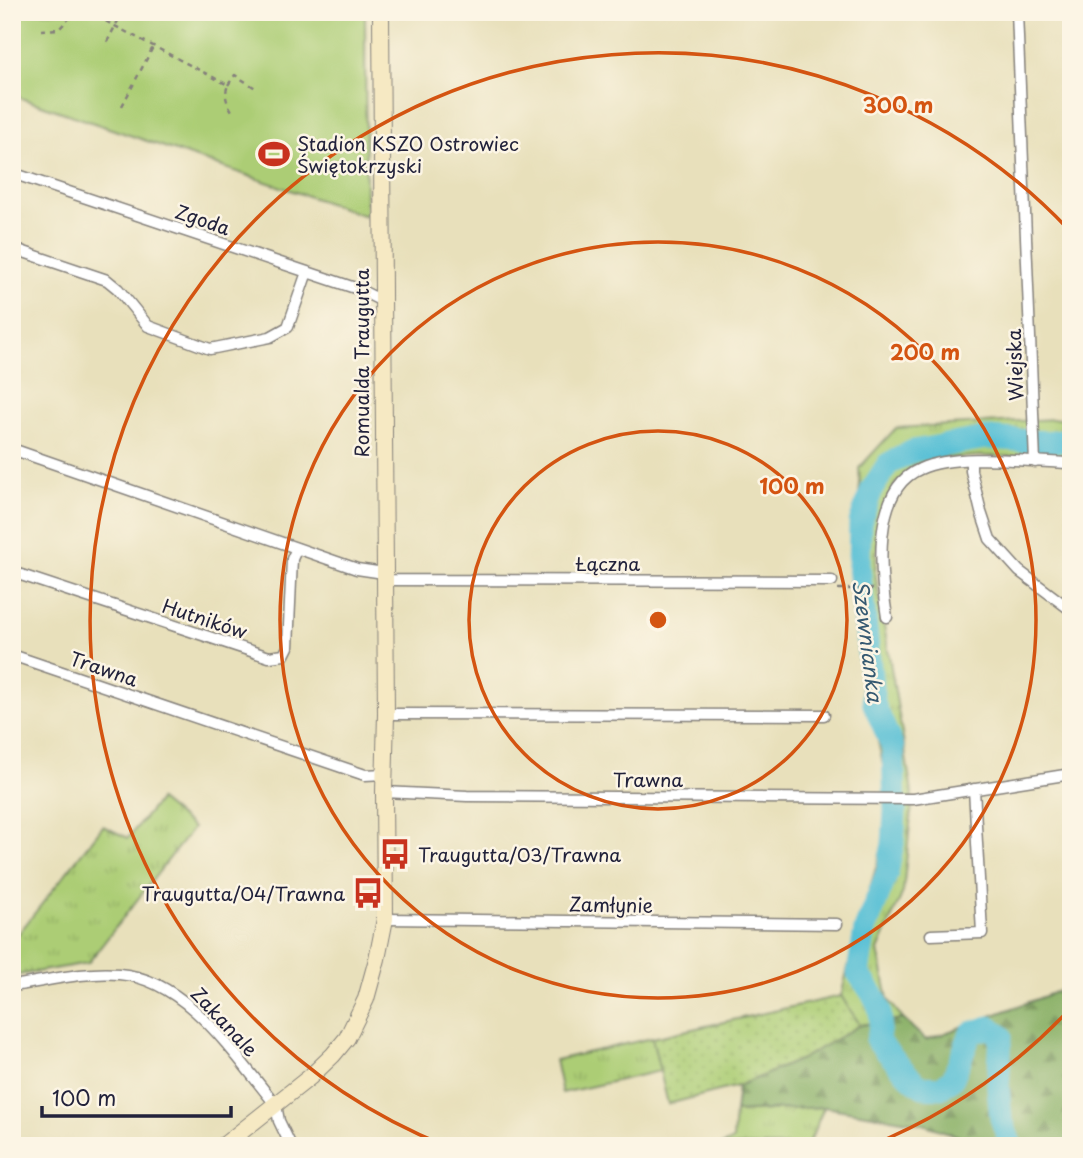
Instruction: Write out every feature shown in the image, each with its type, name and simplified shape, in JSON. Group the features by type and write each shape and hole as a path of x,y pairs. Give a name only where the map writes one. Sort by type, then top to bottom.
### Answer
{"main road":[{"name":"Romualda Traugutta","path":"223,1146 310,1077 346,1038 366,999 385,919 381,12"}],"street":[{"name":"Wiejska","path":"1017,12 1035,462"},
{"name":"Zgoda","path":"12,173 358,289 382,301"},
{"path":"12,248 107,280 118,289 148,326 210,349 270,337 289,327 307,272"},
{"name":"Łączna","path":"12,449 384,576 832,581"},
{"path":"971,460 971,471 990,539 1019,571 1071,610"},
{"path":"887,617 882,589 884,525 896,490 905,479 920,469 950,461 1071,463"},
{"name":"Hutników","path":"12,572 276,658 284,655 288,647 292,559 297,548"},
{"name":"Trawna","path":"12,655 365,775 384,774"},
{"path":"386,713 824,715"},
{"name":"Trawna","path":"384,792 467,796 913,799 1071,774"},
{"path":"931,935 982,933 974,789"},
{"name":"Zamłynie","path":"385,919 837,924"},
{"name":"Zakanale","path":"12,986 93,973 143,977 162,985 180,996 197,1012 276,1105"},
{"path":"276,1105 279,1121 291,1146"}],"path":[{"path":"41,30 59,29 75,12"},
{"path":"88,12 228,85"},
{"path":"107,42 121,15"},
{"path":"122,106 154,46"},
{"path":"232,111 226,102 225,94 235,75 257,89"},
{"path":"845,590 882,589"}],"green space":[{"name":"Stadion KSZO Ostrowiec Świętokrzyski","path":"12,12 365,12 366,216 12,95"},
{"path":"1071,418 1071,457 980,456 936,459 913,466 895,484 880,519 875,572 912,805 903,892 878,950 888,999 903,1019 860,1025 841,996 857,930 886,835 886,780 861,657 852,579 859,468 896,428"},
{"path":"159,800 193,828 88,963 12,976 12,942 103,826 128,838"},
{"path":"1071,979 1071,1146 987,1146 920,1123 824,1107 735,1112 738,1086 801,1059 860,1025 903,1019 926,1040 1067,988"},
{"path":"841,996 860,1025 801,1059 738,1086 668,1104 652,1038"},
{"path":"652,1038 660,1071 562,1093 555,1060"},
{"path":"824,1107 808,1146 720,1146 733,1140 735,1112"}],"waterway":[{"name":"Szewnianka","path":"1011,1146 1001,1118 998,1087 1001,1036 990,1027 971,1033 953,1078 941,1088 923,1087 906,1073 877,1041 880,1011 858,973 865,930 887,873 893,844 895,811 893,748 874,704 859,566 860,523 872,489 888,464 913,451 986,438 1047,442 1071,439"}],"place":[{"name":"Stadion KSZO Ostrowiec Świętokrzyski","path":"274,154"},
{"name":"Traugutta/03/Trawna","path":"395,854"},
{"name":"Traugutta/04/Trawna","path":"368,893"}]}
